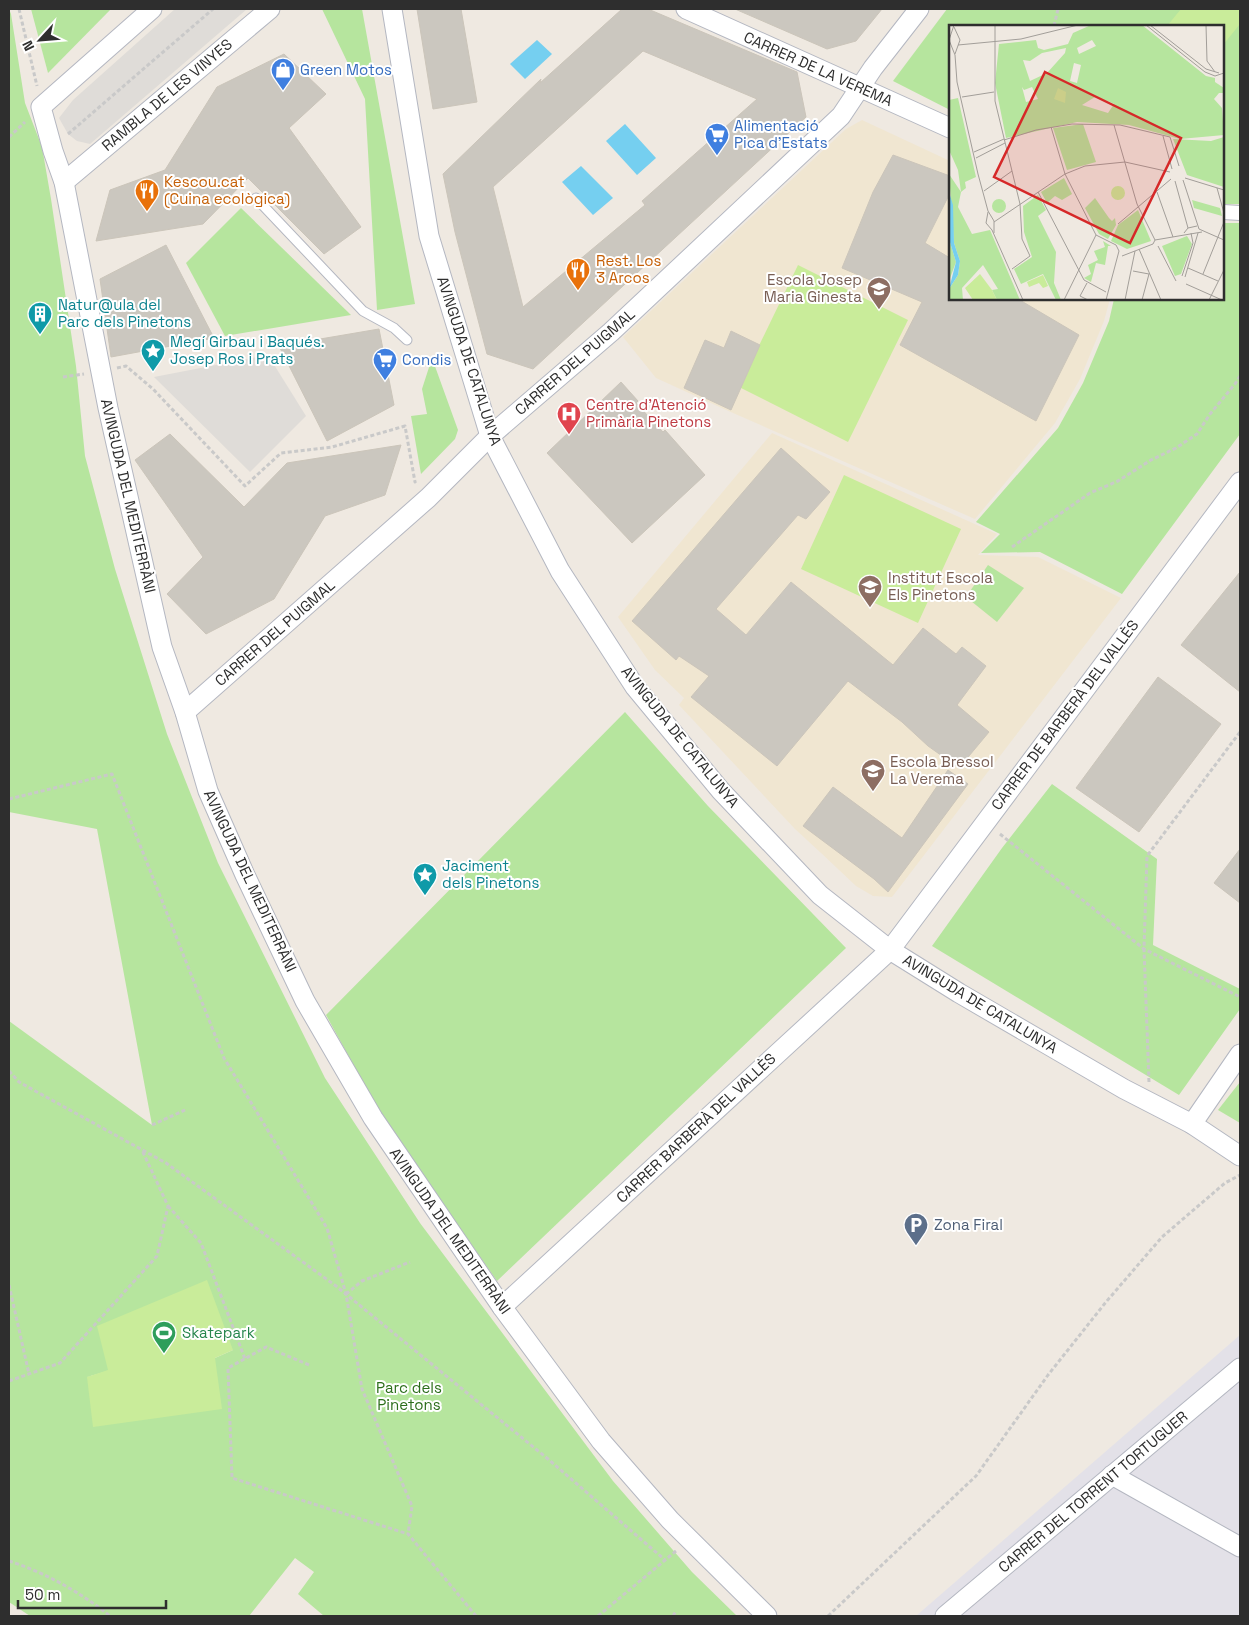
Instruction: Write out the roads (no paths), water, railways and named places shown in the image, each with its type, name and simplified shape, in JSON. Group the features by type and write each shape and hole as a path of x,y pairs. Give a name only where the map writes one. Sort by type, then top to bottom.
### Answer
{"street":[{"name":"AVINGUDA DEL MEDITERRÀNI","path":"152,9 41,108 64,182 108,408 162,647 186,712 208,791 305,1001 373,1118 502,1307 601,1441 670,1520 766,1616"},
{"name":"RAMBLA DE LES VINYES","path":"64,182 270,9"},
{"name":"AVINGUDA DE CATALUNYA","path":"392,9 429,236 490,436 560,571 635,687 721,791 820,895 890,950 959,993 1149,1102 1192,1124 1240,1156"},
{"name":"CARRER DE LA VEREMA","path":"686,9 949,128"},
{"name":"CARRER DEL PUIGMAL","path":"186,712 428,498 490,436 610,333 841,116 873,68 919,9"},
{"path":"1224,212 1240,213"},
{"name":"CARRER DE BARBERÀ DEL VALLÈS","path":"890,950 985,822 1237,493"},
{"name":"CARRER BARBERÀ DEL VALLÈS","path":"502,1307 890,950"},
{"path":"1192,1124 1240,1054"},
{"name":"CARRER DEL TORRENT TORTUGUER","path":"945,1616 1240,1368"},
{"path":"1112,1475 1240,1547"}],"lane":[{"path":"256,198 363,310 394,328 407,340"}],"water":[{"path":"537,40 552,54 525,79 510,64"},
{"path":"625,124 656,158 637,175 606,141"},
{"path":"581,166 613,198 593,215 562,182"}],"place":[{"name":"Green Motos","path":"283,91"},
{"name":"Alimentació Pica d'Estats","path":"717,156"},
{"name":"Kescou.cat (Cuina ecològica)","path":"147,212"},
{"name":"Rest. Los 3 Arcos","path":"578,291"},
{"name":"Escola Josep Maria Ginesta","path":"879,310"},
{"name":"Natur@ula del Parc dels Pinetons","path":"40,335"},
{"name":"Megí Girbau i Baqués. Josep Ros i Prats","path":"153,372"},
{"name":"Condis","path":"385,381"},
{"name":"Centre d'Atenció Primària Pinetons","path":"569,435"},
{"name":"Institut Escola Els Pinetons","path":"870,608"},
{"name":"Escola Bressol La Verema","path":"873,792"},
{"name":"Jaciment dels Pinetons","path":"425,896"},
{"name":"Zona Firal","path":"916,1246"},
{"name":"Skatepark","path":"164,1354"}],"park label":[{"name":"Parc dels Pinetons","path":"409,1396"}]}
